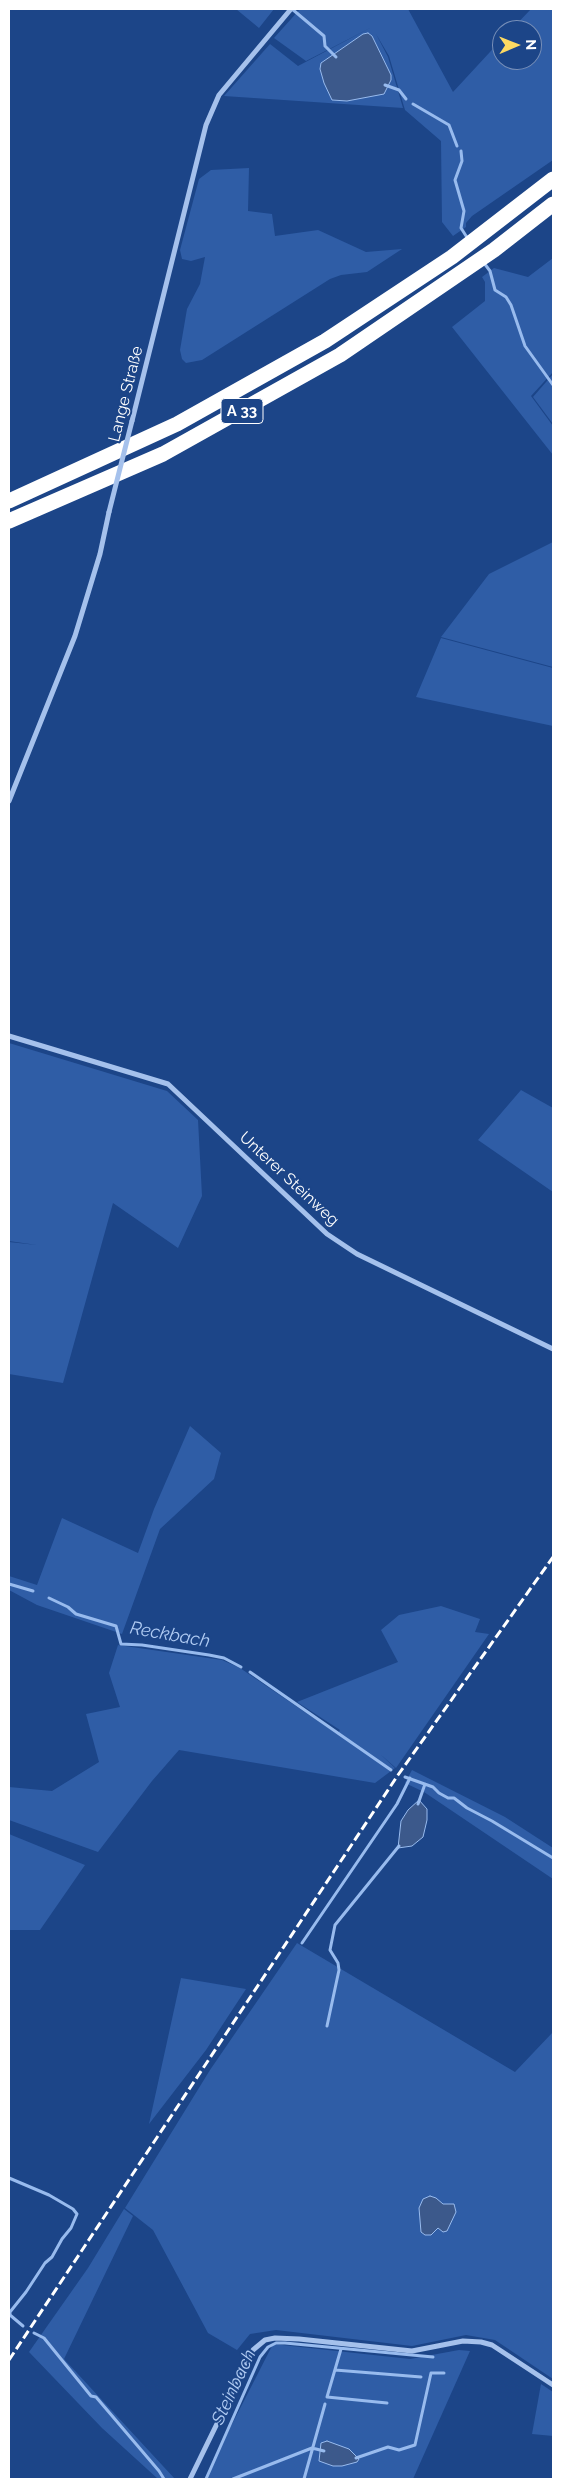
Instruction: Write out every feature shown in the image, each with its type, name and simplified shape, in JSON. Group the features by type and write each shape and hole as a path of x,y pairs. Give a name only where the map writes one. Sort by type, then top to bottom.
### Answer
{"highway":[{"name":"A 33","path":"9,501 177,424 325,341 452,257 553,179"},
{"name":"A 33","path":"9,522 162,454 340,355 462,273 553,204"}],"street":[{"name":"Lange Straße","path":"9,802 75,636 100,554 206,125 219,95 289,11"},
{"name":"Unterer Steinweg","path":"9,1036 168,1084 327,1234 357,1254 553,1349"},
{"path":"190,2479 253,2350 265,2340 299,2338 412,2351 463,2341 481,2342 492,2345 553,2385"}],"shaded area":[{"path":"236,9 274,9 259,28"},
{"path":"300,9 408,9 453,92 492,50 492,70 542,70 542,20 521,20 531,9 553,9 553,160 472,216 466,223 466,227 453,236 442,222 441,141 405,110 389,56 376,34 388,57 403,108 224,96 270,44 298,66 372,27 306,61 274,38","holes":["366,33 372,36 391,75 321,63"]},
{"path":"368,33 372,36 391,75 391,80 384,94 347,101 332,100 324,83 320,69 321,63 363,34"},
{"path":"249,168 248,211 272,214 275,236 318,230 366,252 402,249 367,272 341,275 330,279 202,360 186,363 182,359 180,350 187,309 200,284 205,257 191,261 182,259 180,250 199,179 211,170"},
{"path":"553,258 553,372 531,396 553,426 553,455 452,327 485,301 485,282 482,277 494,268 528,277"},
{"path":"553,374 553,424 533,397"},
{"path":"553,542 553,667 441,637 489,574"},
{"path":"441,638 553,668 553,726 416,697"},
{"path":"9,1043 167,1091 198,1120 202,1196 178,1248 113,1203 63,1383 9,1374 9,1242 37,1245 9,1241"},
{"path":"521,1090 553,1108 553,1192 478,1140"},
{"path":"190,1426 221,1453 214,1479 160,1529 122,1634 37,1605 9,1590 9,1576 37,1585 62,1518 138,1553 154,1509"},
{"path":"441,1606 480,1619 475,1632 489,1634 396,1768 380,1754 395,1768 375,1783 179,1750 152,1781 98,1852 9,1820 9,1787 52,1791 99,1762 86,1714 120,1707 109,1673 118,1645 222,1660 240,1668 337,1734 340,1730 297,1702 398,1662 381,1630 399,1615"},
{"path":"412,1770 505,1817 553,1848 553,1879 424,1792 405,1783"},
{"path":"419,1800 427,1809 427,1820 423,1837 412,1846 398,1848 401,1821 408,1810"},
{"path":"9,1834 85,1865 40,1930 9,1930"},
{"path":"297,1943 515,2072 553,2032 553,2379 495,2340 466,2335 412,2346 276,2330 250,2334 237,2350 208,2333 153,2230 125,2208 210,2070"},
{"path":"181,1978 246,1989 206,2050 149,2124"},
{"path":"430,2196 443,2204 454,2204 456,2212 447,2231 443,2232 438,2228 431,2235 425,2235 421,2232 419,2208 423,2199"},
{"path":"124,2209 133,2216 64,2359 175,2479 158,2479 102,2428 29,2352 88,2268"},
{"path":"273,2344 410,2359 459,2350 470,2351 413,2479 204,2479"},
{"path":"541,2384 553,2392 553,2436 532,2434"},
{"path":"327,2441 349,2449 359,2459 357,2462 342,2466 333,2466 319,2461 321,2443"}],"waterway":[{"path":"292,9 324,36 325,46 336,57"},
{"path":"385,85 399,90 406,99"},
{"path":"413,104 449,125 457,146"},
{"path":"461,151 462,161 455,180 464,211 461,228 468,239"},
{"path":"484,263 490,271 495,290 506,297 511,305 525,346 553,385"},
{"name":"Reckbach","path":"9,1584 33,1591"},
{"name":"Reckbach","path":"49,1598 68,1607 76,1614 116,1626 121,1644 142,1645 209,1655 224,1658 241,1667"},
{"name":"Reckbach","path":"250,1672 391,1770"},
{"name":"Reckbach","path":"405,1777 433,1787 448,1798 454,1798 467,1808 553,1858"},
{"path":"302,1943 397,1804 410,1778"},
{"path":"418,1804 425,1784"},
{"path":"327,2026 339,1970 338,1963 330,1950 335,1925 399,1846"},
{"name":"Steinbach","path":"9,2178 49,2195 73,2209 77,2214 71,2228 52,2257 45,2263 10,2312 10,2315 23,2326"},
{"name":"Steinbach","path":"34,2333 44,2338 91,2396 96,2397 164,2479"},
{"name":"Steinbach","path":"206,2479 260,2357 268,2347 276,2343 285,2343 433,2357"},
{"name":"Steinbach","path":"341,2349 327,2397 387,2403"},
{"name":"Steinbach","path":"335,2370 421,2377"},
{"name":"Steinbach","path":"356,2458 388,2447 399,2450 415,2445 431,2373 444,2373"},
{"name":"Steinbach","path":"304,2479 325,2404"},
{"name":"Steinbach","path":"233,2479 312,2448 324,2451"}],"railway":[{"path":"9,2360 398,1775 553,1557"}]}
